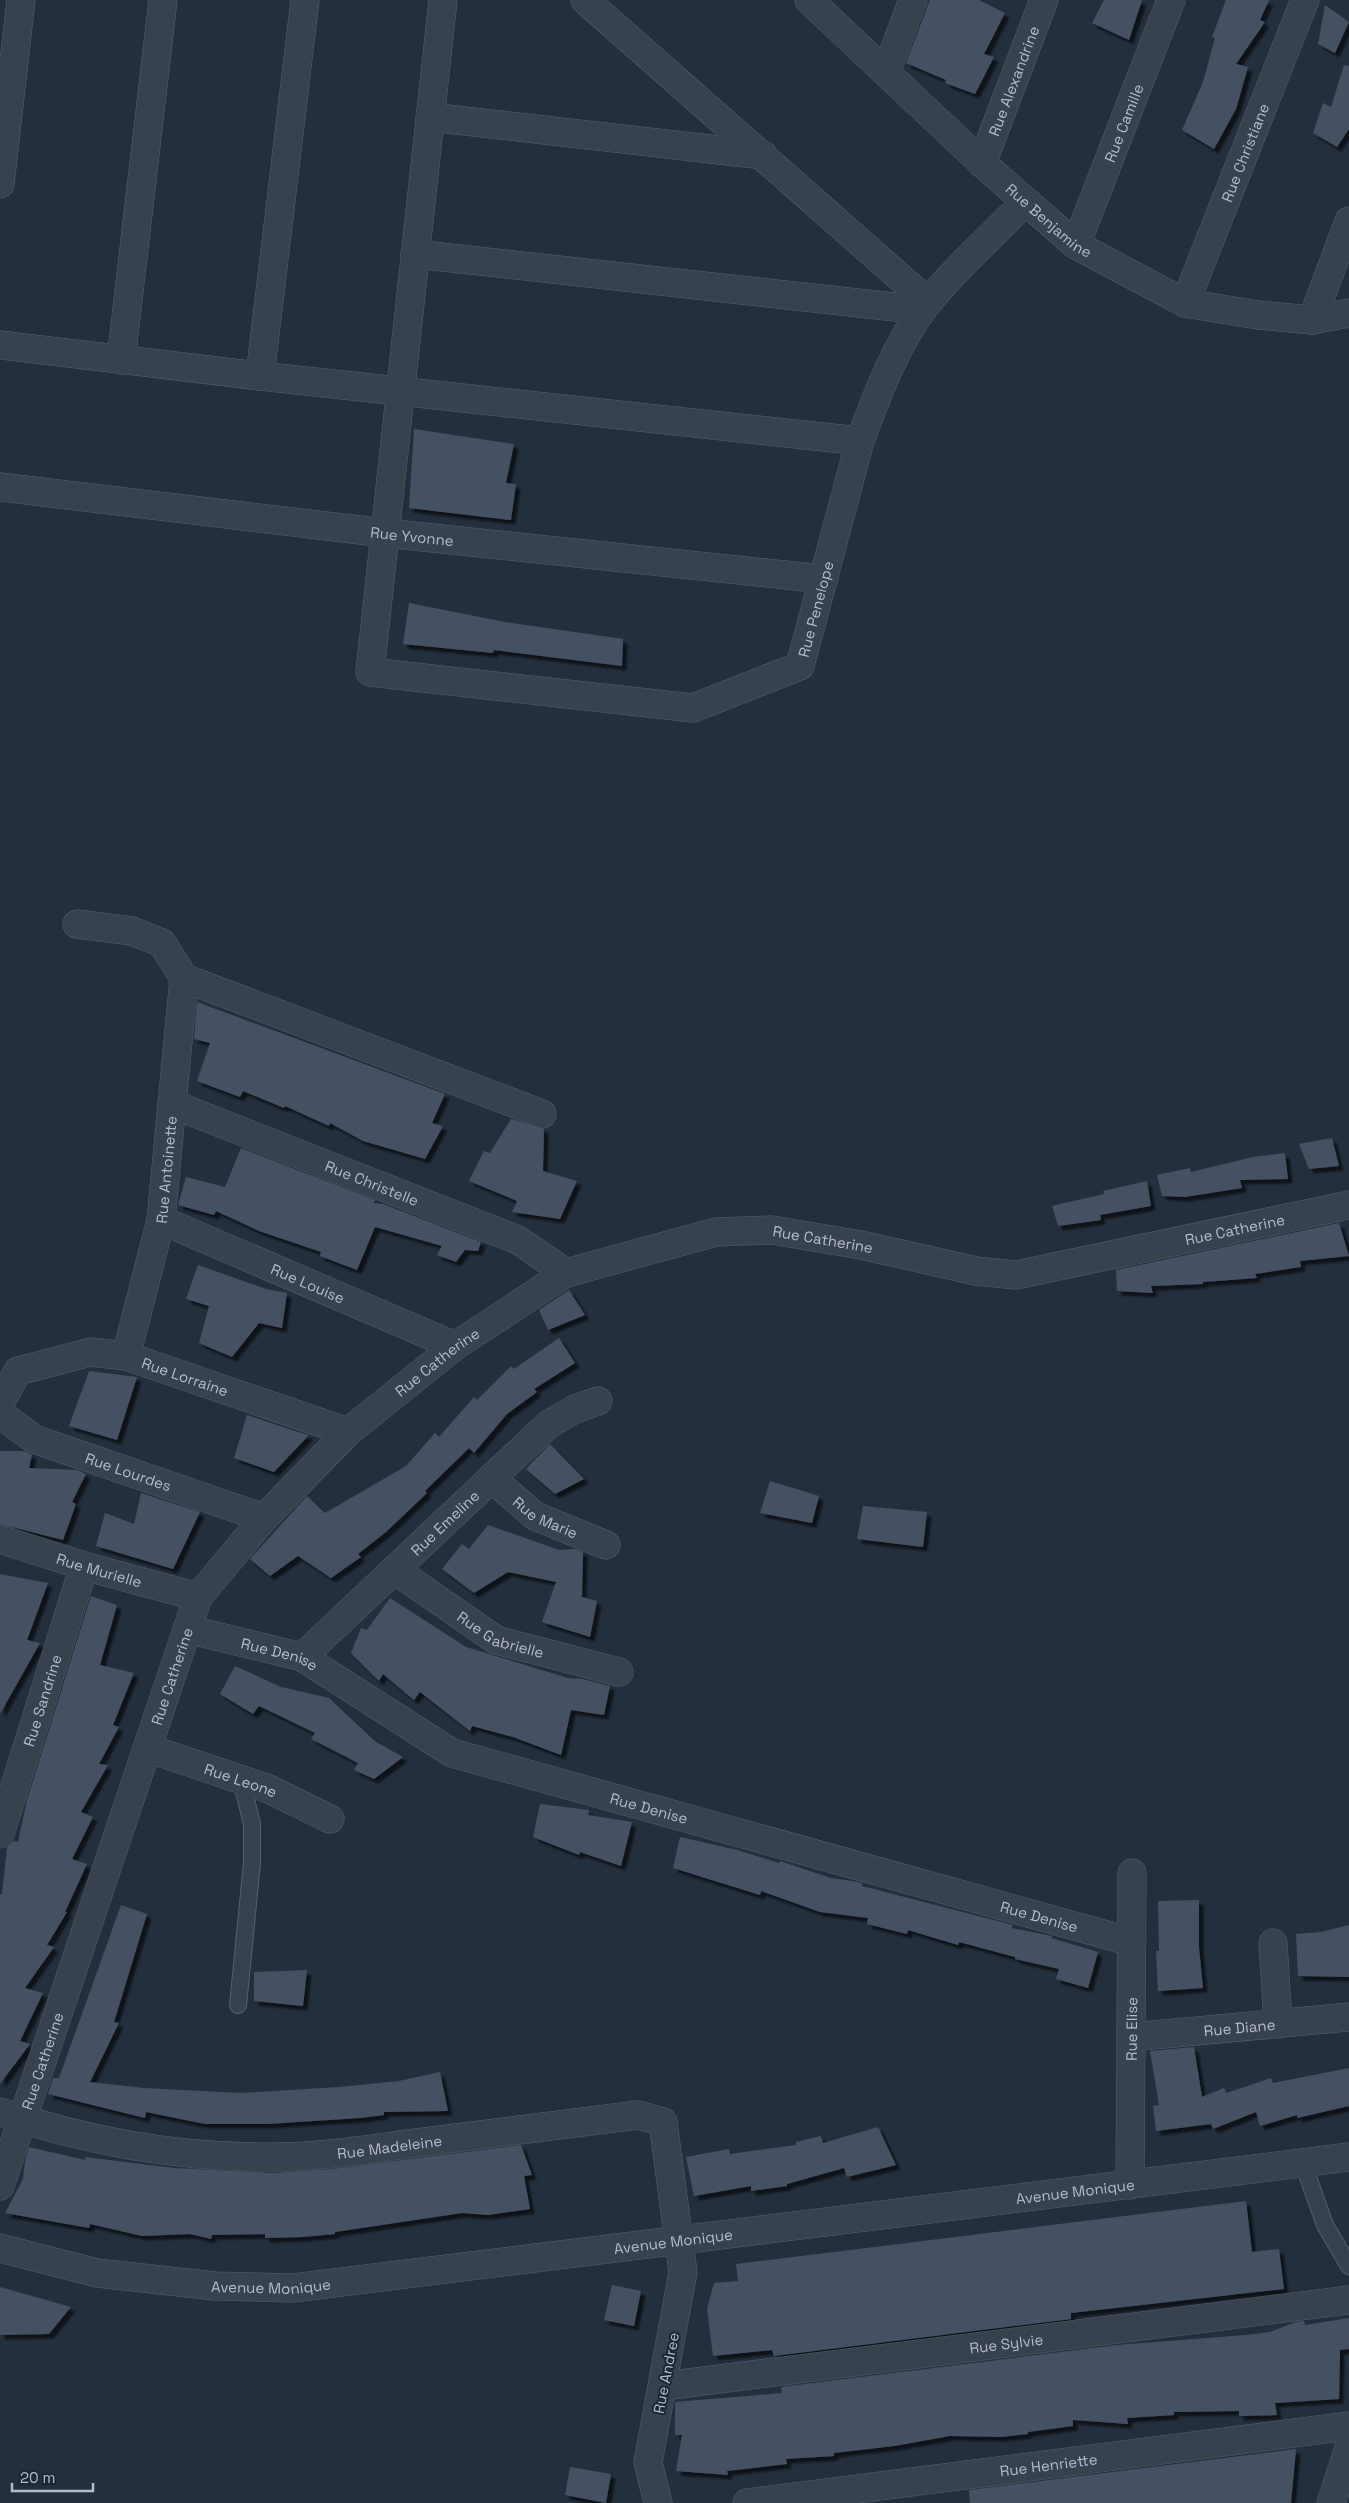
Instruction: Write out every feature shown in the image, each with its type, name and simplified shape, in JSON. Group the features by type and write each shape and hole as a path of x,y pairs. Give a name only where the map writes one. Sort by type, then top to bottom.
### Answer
{"street":[{"path":"0,184 21,0"},
{"path":"121,360 163,0"},
{"path":"260,376 305,0"},
{"path":"385,533 443,0"},
{"path":"585,0 763,155 925,306"},
{"name":"Rue Benjamine","path":"810,0 1025,202 1076,245 1185,302 1258,315 1312,320 1349,313"},
{"path":"886,72 913,0"},
{"name":"Rue Alexandrine","path":"982,162 1044,0"},
{"name":"Rue Camille","path":"1076,245 1171,0"},
{"name":"Rue Christiane","path":"1185,302 1305,0"},
{"path":"430,117 763,155"},
{"name":"Rue Penelope","path":"385,533 370,672 693,708 800,666 860,441 872,408 899,349 925,306 1025,202"},
{"path":"1312,320 1349,221"},
{"path":"415,254 925,306"},
{"path":"0,345 260,376 860,441"},
{"name":"Rue Yvonne","path":"0,487 385,533 824,579"},
{"path":"78,924 132,932 162,943 184,978 542,1114"},
{"name":"Rue Antoinette","path":"126,1356 161,1220 184,978"},
{"name":"Rue Christelle","path":"172,1104 518,1240 566,1273"},
{"name":"Rue Catherine","path":"0,2186 11,2115 147,1748 198,1597 264,1518 348,1432 455,1346 566,1273 716,1232 772,1230 861,1245 976,1271 1016,1276 1349,1205"},
{"name":"Rue Louise","path":"161,1220 455,1346"},
{"name":"Rue Lorraine","path":"0,1403 18,1371 91,1352 126,1356 348,1432"},
{"name":"Rue Emeline","path":"302,1657 549,1424 575,1409 598,1401"},
{"name":"Rue Lourdes","path":"0,1414 34,1439 264,1518"},
{"name":"Rue Marie","path":"491,1478 535,1516 606,1545"},
{"name":"Rue Murielle","path":"0,1540 84,1566 198,1597"},
{"name":"Rue Sandrine","path":"0,1834 84,1566"},
{"name":"Rue Gabrielle","path":"395,1570 496,1640 619,1672"},
{"name":"Rue Denise","path":"187,1629 302,1657 452,1753 1132,1942"},
{"name":"Rue Leone","path":"147,1748 269,1789 330,1819"},
{"name":"Rue Elise","path":"1130,2185 1132,1873"},
{"path":"1272,1943 1278,2024"},
{"name":"Rue Diane","path":"1131,2037 1349,2017"},
{"name":"Rue Madeleine","path":"11,2115 86,2138 150,2149 222,2156 276,2157 370,2149 638,2115 663,2122 680,2241"},
{"name":"Avenue Monique","path":"0,2248 97,2273 215,2286 292,2288 1349,2157"},
{"name":"Rue Andree","path":"658,2503 648,2462 664,2386 683,2272 680,2241"},
{"name":"Rue Sylvie","path":"664,2386 1349,2300"},
{"name":"Rue Henriette","path":"747,2503 1349,2426"},
{"path":"1331,2503 1349,2448"}],"lane":[{"path":"238,2005 252,1862 252,1824 241,1779"},
{"path":"1303,2163 1325,2225 1349,2266"}],"building":[{"path":"930,0 979,0 1005,13 984,54 994,57 975,94 945,83 946,80 906,63"},
{"path":"1104,0 1142,0 1129,40 1092,23"},
{"path":"1226,0 1269,0 1260,20 1265,22 1236,64 1248,67 1236,109 1214,149 1182,130 1203,82 1215,38 1212,37"},
{"path":"1325,5 1349,22 1335,53 1318,44"},
{"path":"1344,65 1349,66 1349,129 1337,147 1313,133 1323,103 1331,107"},
{"path":"414,429 514,444 506,483 516,484 511,520 409,508"},
{"path":"409,603 505,622 623,639 622,666 494,650 493,653 403,644"},
{"path":"197,1002 445,1094 432,1123 443,1126 425,1159 363,1141 330,1123 329,1126 285,1106 284,1108 243,1091 240,1097 197,1081 210,1043 194,1039"},
{"path":"511,1119 544,1129 543,1171 577,1181 560,1219 512,1212 517,1201 469,1181 484,1151 490,1153"},
{"path":"1332,1138 1339,1166 1309,1169 1299,1144"},
{"path":"241,1148 375,1200 374,1203 383,1204 481,1242 478,1251 465,1250 456,1262 437,1255 442,1246 375,1227 357,1270 320,1256 321,1252 259,1231 216,1211 214,1215 178,1205 186,1177 225,1187"},
{"path":"1285,1153 1288,1179 1240,1180 1242,1188 1185,1197 1162,1196 1157,1175 1190,1168 1191,1172 1253,1157"},
{"path":"1147,1181 1151,1206 1100,1215 1101,1220 1058,1226 1052,1206 1104,1194 1103,1191"},
{"path":"1339,1223 1349,1256 1300,1261 1301,1267 1255,1274 1257,1278 1203,1282 1203,1284 1151,1286 1153,1293 1117,1291 1116,1270"},
{"path":"198,1265 266,1289 287,1293 282,1328 259,1323 232,1357 199,1343 209,1306 186,1299"},
{"path":"569,1290 585,1315 548,1330 539,1310"},
{"path":"559,1338 575,1363 534,1389 537,1392 507,1414 474,1453 469,1448 425,1491 427,1493 386,1532 358,1554 361,1557 331,1578 298,1556 270,1576 250,1559 307,1496 325,1513 406,1466 435,1433 439,1437 474,1397 477,1400 511,1366 514,1369"},
{"path":"89,1371 137,1377 117,1440 69,1426"},
{"path":"247,1415 309,1435 274,1472 234,1458"},
{"path":"550,1444 584,1479 555,1494 526,1469"},
{"path":"0,1451 24,1451 32,1455 29,1468 77,1470 86,1474 72,1502 76,1504 63,1540 0,1524"},
{"path":"770,1481 819,1496 812,1523 760,1513"},
{"path":"141,1493 200,1512 173,1569 96,1546 105,1513 134,1524"},
{"path":"863,1506 927,1512 923,1547 857,1539"},
{"path":"488,1525 559,1550 575,1549 583,1552 582,1597 597,1601 590,1637 542,1622 556,1582 508,1572 474,1593 442,1569 462,1544 469,1549"},
{"path":"0,1574 48,1583 27,1640 40,1643 0,1714"},
{"path":"91,1596 117,1605 100,1665 134,1673 113,1725 119,1727 99,1764 108,1765 81,1812 93,1817 72,1859 87,1864 65,1912 67,1912 47,1945 54,1947 25,1988 43,1993 20,2041 30,2044 0,2084 0,1894 2,1894 7,1847 14,1841 18,1842 27,1800"},
{"path":"390,1598 466,1647 568,1678 583,1679 610,1686 604,1715 571,1710 561,1755 513,1737 472,1726 470,1731 420,1692 414,1700 383,1674 379,1681 351,1653 361,1628 367,1630"},
{"path":"235,1666 281,1687 329,1698 376,1742 403,1757 374,1779 354,1770 358,1763 311,1739 315,1733 259,1706 253,1714 220,1694"},
{"path":"540,1804 589,1810 588,1815 632,1822 621,1866 580,1852 579,1855 533,1837"},
{"path":"680,1837 737,1850 779,1863 780,1861 831,1878 862,1883 862,1886 1013,1925 1012,1928 1052,1936 1051,1938 1098,1952 1088,1988 1056,1979 1059,1969 1015,1959 1015,1957 959,1942 958,1945 908,1930 907,1934 867,1924 868,1918 820,1912 761,1891 760,1895 673,1868"},
{"path":"1199,1900 1199,1948 1203,1988 1158,1991 1156,1951 1159,1951 1158,1901"},
{"path":"121,1905 147,1914 114,2022 119,2023 90,2082 144,2088 241,2093 399,2081 440,2072 448,2111 384,2112 384,2115 360,2118 267,2124 205,2124 146,2112 145,2118 48,2094 53,2078 59,2078"},
{"path":"1349,1925 1349,1977 1298,1976 1296,1934 1321,1932"},
{"path":"307,1970 303,2006 254,2001 254,1972"},
{"path":"1194,2047 1202,2097 1224,2088 1226,2093 1271,2078 1273,2083 1349,2068 1349,2106 1297,2118 1297,2115 1260,2126 1256,2112 1213,2129 1211,2124 1156,2131 1153,2106 1159,2105 1150,2051"},
{"path":"878,2127 896,2165 847,2177 844,2168 787,2184 787,2186 751,2191 751,2186 694,2196 686,2157 729,2149 730,2154 796,2145 796,2142 821,2136 823,2143"},
{"path":"521,2145 532,2175 524,2176 530,2209 488,2215 462,2213 335,2232 335,2234 303,2237 265,2238 265,2234 212,2235 211,2239 190,2234 142,2236 90,2224 89,2228 5,2213 23,2179 29,2147 85,2160 85,2157 174,2168 274,2173 332,2169"},
{"path":"1246,2201 1252,2252 1279,2249 1284,2289 1071,2313 1071,2319 774,2356 772,2350 713,2356 707,2309 714,2283 738,2281 736,2264"},
{"path":"612,2285 641,2291 634,2326 604,2320"},
{"path":"0,2287 71,2307 49,2334 0,2335"},
{"path":"1349,2318 1349,2349 1340,2350 1339,2399 1275,2403 1277,2415 1239,2416 1239,2411 1174,2412 1174,2415 1127,2418 1128,2424 1073,2420 1073,2426 1028,2432 1028,2434 1001,2437 950,2436 894,2446 834,2453 834,2456 786,2459 787,2464 727,2471 728,2475 676,2471 682,2435 675,2435 675,2402 782,2393 781,2387 1117,2345 1246,2335 1270,2332 1296,2322 1304,2321 1305,2325"},
{"path":"1296,2449 1291,2503 970,2503 969,2490"},
{"path":"570,2467 611,2474 606,2503 565,2495"}]}
